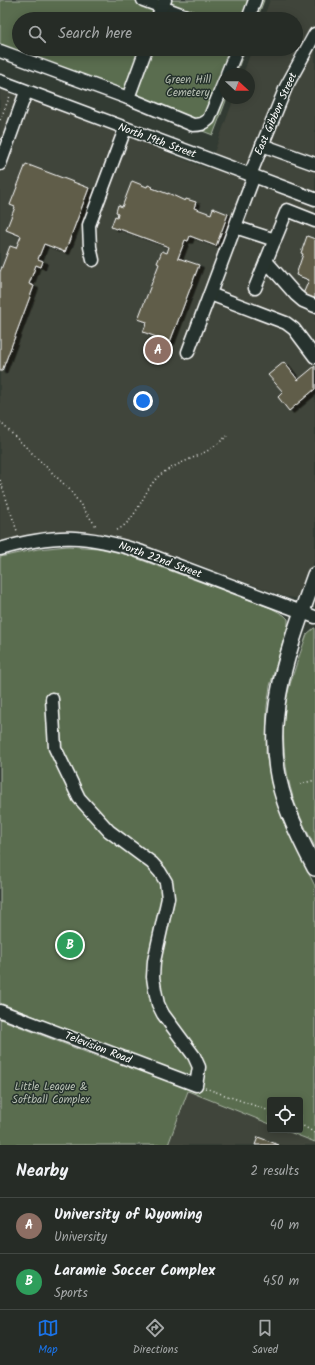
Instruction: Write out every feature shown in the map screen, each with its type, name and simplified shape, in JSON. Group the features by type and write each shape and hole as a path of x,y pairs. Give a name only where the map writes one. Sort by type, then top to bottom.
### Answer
{"main road":[{"path":"315,575 308,614 280,683 275,710 274,736 278,779 284,802 315,868"}],"street":[{"path":"143,0 163,4 180,12"},
{"path":"251,12 255,0"},
{"name":"East Gibbon Street","path":"188,352 235,227 262,144 286,87 313,40"},
{"path":"0,51 12,55"},
{"path":"14,56 128,98 193,124 199,125 205,123 209,119 219,95"},
{"path":"128,98 143,56"},
{"path":"229,68 234,56"},
{"name":"North 19th Street","path":"0,81 315,199"},
{"path":"0,164 26,92"},
{"path":"94,260 90,247 89,225 125,129"},
{"path":"262,144 315,164"},
{"path":"255,288 287,210 315,221"},
{"path":"235,227 275,240"},
{"path":"266,261 296,295 303,301 315,306"},
{"path":"210,294 286,323 294,330 315,357"},
{"name":"North 22nd Street","path":"0,549 34,540 53,538 74,537 98,540 142,552 308,614"},
{"path":"52,699 55,748 79,798 109,831 152,863 166,882 168,898 154,961 153,976 155,990 158,1004 163,1014 194,1056 199,1067 196,1085"},
{"name":"Television Road","path":"0,1011 196,1085"}],"path":[{"path":"0,120 13,86"},
{"path":"0,422 69,490 96,526"},
{"path":"117,530 124,527 129,521 159,476 207,451 227,436"},
{"path":"0,480 17,531"},
{"path":"300,784 315,780"},
{"path":"196,1085 267,1110"},
{"path":"303,1126 315,1133"}],"shaded area":[{"path":"270,0 315,0 315,558 304,590 296,598 286,597 164,552 111,535 81,531 31,534 0,541 0,85 208,169 232,104 255,104 255,68 245,68 249,56 303,56 303,12 266,12"},
{"path":"188,1091 267,1123 267,1133 292,1133 315,1142 315,1145 168,1145"}],"green space":[{"name":"Green Hill Cemetery","path":"0,0 264,0 260,12 12,12 12,56 242,56 238,68 219,68 219,104 225,104 213,135 0,55"},
{"name":"Little League & Softball Complex","path":"68,546 98,548 125,554 271,608 288,619 288,625 270,686 267,706 266,753 271,782 286,828 315,886 315,1142 292,1133 303,1133 303,1097 267,1097 267,1123 188,1091 168,1145 0,1145 0,1019 101,1058 106,1042 103,1044 0,1003 0,557 38,549"},
{"path":"314,628 315,847 300,816 290,787 286,767 283,736 285,705 290,684 307,634"}],"building":[{"path":"26,164 89,188 65,252 44,244 38,259 43,261 41,267 36,265 29,284 34,286 2,371 0,371 0,272 10,246 16,248 21,236 6,230 15,207 10,205"},
{"path":"132,181 147,187 148,185 185,201 186,199 196,202 194,208 211,214 213,208 228,214 216,246 190,236 188,241 185,240 178,258 199,265 170,342 143,332 147,322 138,319 159,264 157,263 162,251 167,253 169,247 111,227 115,216 117,217 118,213 116,212 118,205 122,207"},
{"path":"307,236 315,239 315,299 303,294 309,280 296,275"},
{"path":"284,362 298,380 315,366 315,389 289,411 278,397 283,392 268,375"},
{"path":"258,1137 279,1145 255,1145"}],"place":[{"name":"University of Wyoming","path":"158,350"},
{"name":"Laramie Soccer Complex","path":"70,945"}]}
